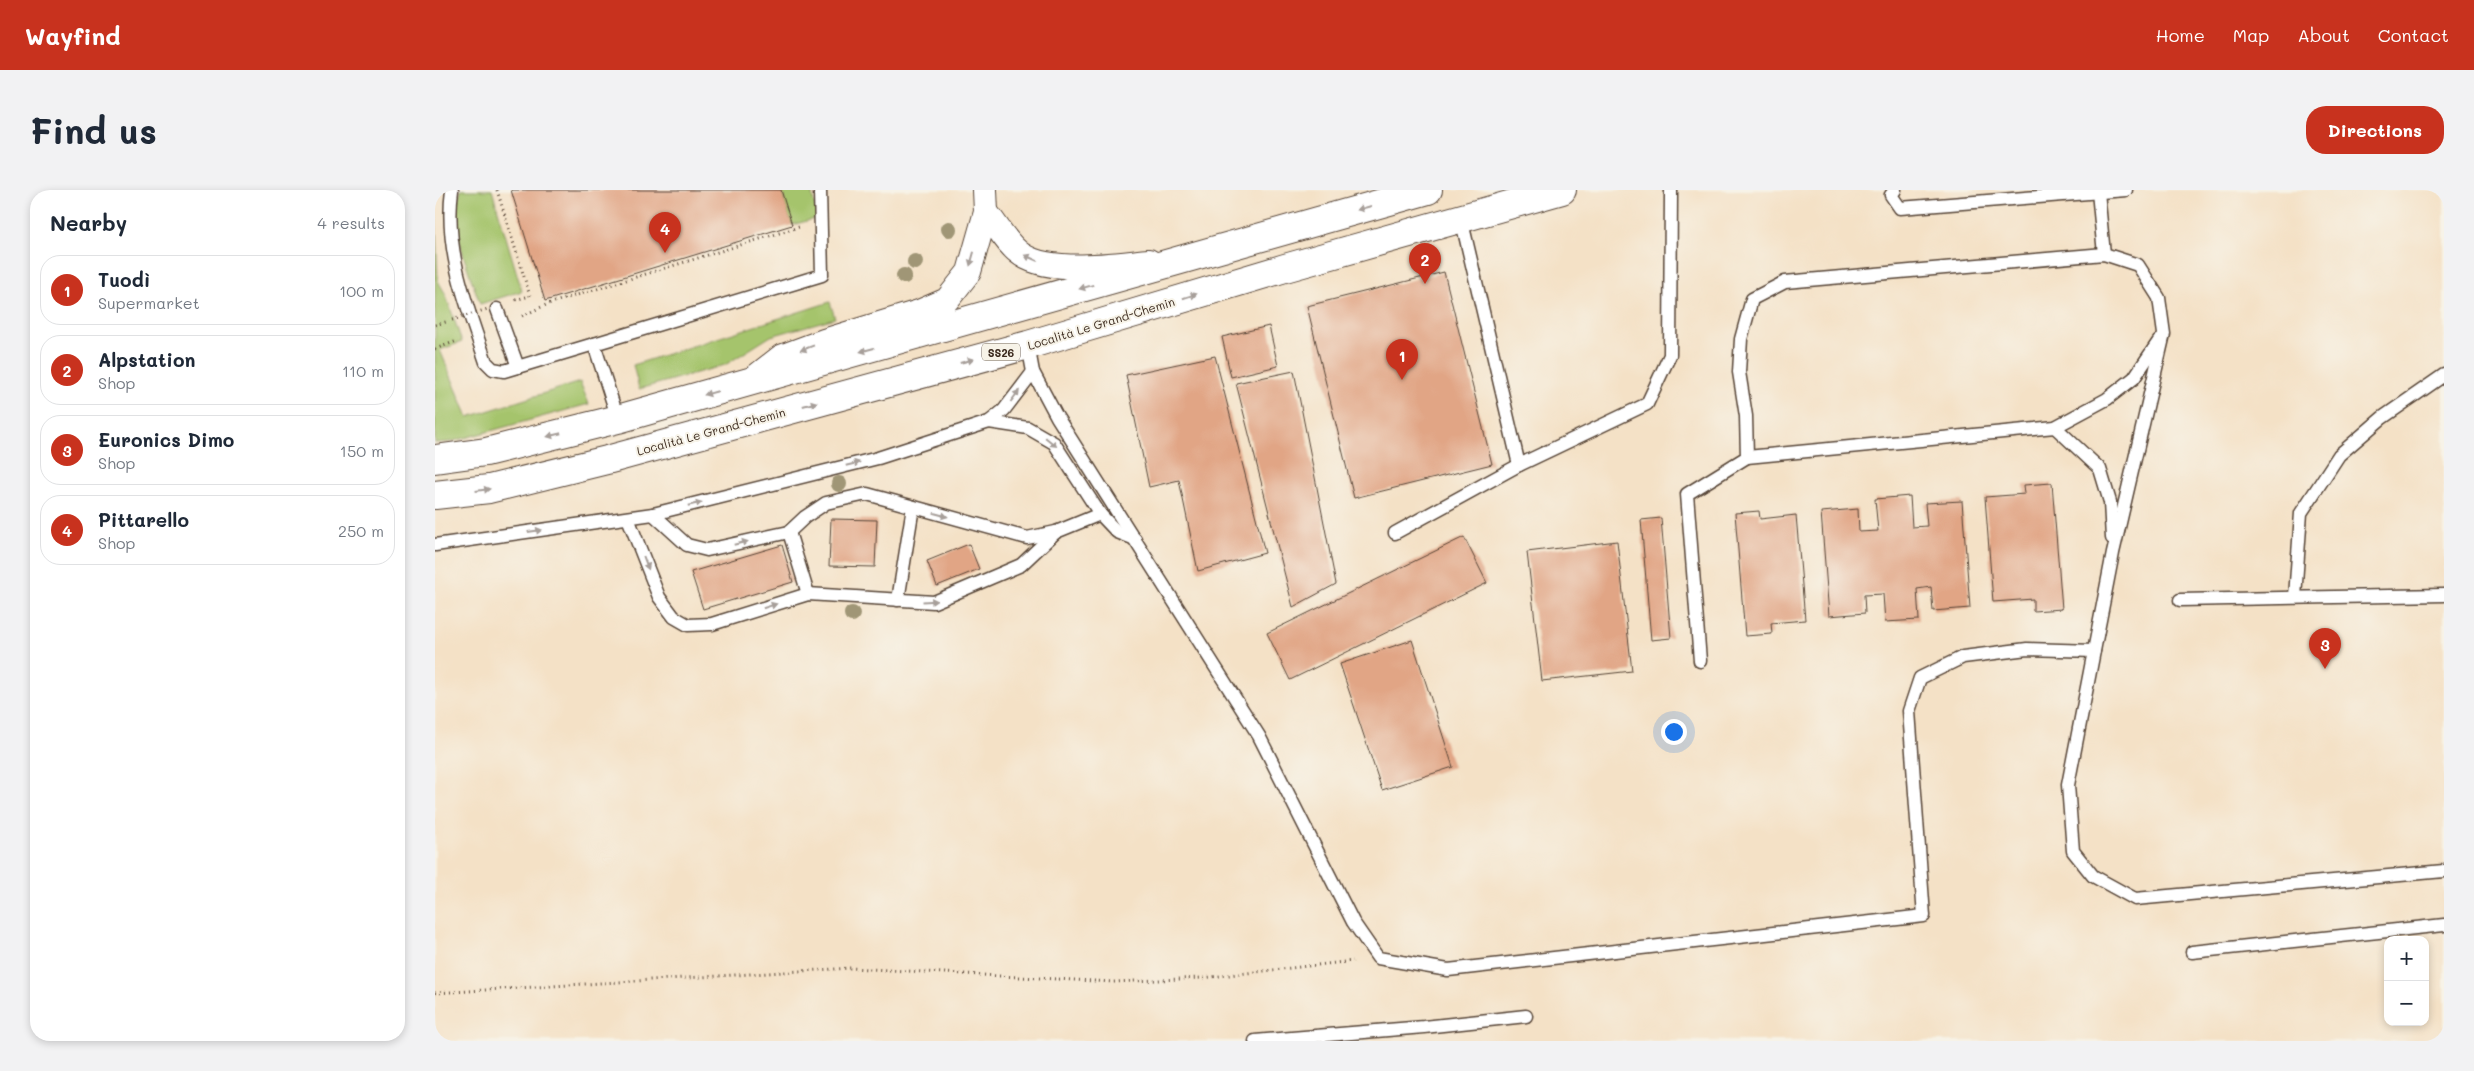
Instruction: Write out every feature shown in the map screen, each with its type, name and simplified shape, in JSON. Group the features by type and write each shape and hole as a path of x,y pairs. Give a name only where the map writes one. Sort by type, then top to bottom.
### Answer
{"main road":[{"path":"435,459 486,452 618,419 914,337 1183,258 1428,190"},
{"name":"Località Le Grand-Chemin","path":"435,495 489,489 607,460 1028,345 1562,190"}],"street":[{"path":"985,201 1018,252 1043,263 1071,267 1183,258"},
{"path":"748,382 781,357 824,341 919,312 947,300 969,272 985,201"}],"lane":[{"path":"451,190 449,213 460,284 486,362 493,369 504,371 823,275 820,190"},
{"path":"1395,533 1519,465 1647,404 1670,355 1671,190"},
{"path":"1895,190 1891,196 1900,208 2126,190"},
{"path":"2098,192 2104,254"},
{"path":"1461,218 1519,465"},
{"path":"1747,457 1746,416 1739,372 1741,340 1752,299 1785,282 2104,254 2138,265 2159,298 2164,334 2113,553 2068,785 2073,851 2093,876 2135,899 2444,871"},
{"path":"498,306 518,367"},
{"path":"1700,661 1687,494 1747,457 2055,427 2107,399 2134,378 2164,334"},
{"path":"594,344 618,419"},
{"path":"1028,345 1033,372 1057,417 1259,736 1353,922 1378,958 1448,970 1924,916 1909,711 1920,678 1963,657 2027,649 2094,651"},
{"path":"435,545 653,514 878,458 989,422 1004,410 1033,372"},
{"path":"2295,597 2301,513 2339,455 2382,418 2444,375"},
{"path":"989,422 1028,428 1054,443 1100,514 1117,532 1135,539"},
{"path":"2055,427 2101,469 2110,502 2113,553"},
{"path":"653,514 687,545 707,550 789,532 805,517 826,503 867,494 1027,538 1056,532 1100,514"},
{"path":"898,600 913,507"},
{"path":"628,518 659,597 674,617 688,625 712,624 808,594 934,602 1021,565 1056,532"},
{"path":"789,532 808,594"},
{"path":"2180,600 2444,595"},
{"path":"2192,952 2444,925"},
{"path":"1255,1041 1424,1027 1526,1016"}],"path":[{"path":"435,325 530,296 497,190"},
{"path":"503,324 548,304 820,220"},
{"path":"435,993 851,968 1113,982 1202,978 1378,958"}],"green space":[{"path":"461,190 492,190 522,291 480,304 458,233 458,204"},
{"path":"781,190 811,190 818,218 792,225"},
{"path":"435,197 438,281 445,293 462,342 440,350 468,417 580,382 589,404 450,442 435,443"},
{"path":"830,302 835,318 771,336 725,365 639,389 633,365"}],"building":[{"path":"511,190 781,190 792,225 545,301"},
{"path":"1444,272 1492,464 1354,498 1307,306"},
{"path":"1269,326 1278,366 1231,377 1222,337"},
{"path":"1215,356 1265,553 1198,571 1179,480 1149,487 1126,375"},
{"path":"1294,371 1336,584 1293,607 1236,383"},
{"path":"2052,483 2062,609 2033,611 2033,599 1993,602 1985,497 2025,494 2024,485"},
{"path":"1910,496 1912,527 1927,526 1925,503 1962,501 1970,608 1933,611 1931,587 1917,589 1919,620 1885,622 1883,594 1864,595 1865,613 1829,616 1821,512 1858,509 1859,532 1878,531 1875,499"},
{"path":"1759,511 1760,519 1796,515 1805,620 1771,623 1772,634 1745,636 1735,513"},
{"path":"1661,518 1671,638 1651,640 1641,520"},
{"path":"831,519 877,520 875,567 829,566"},
{"path":"1464,537 1487,583 1290,680 1267,633"},
{"path":"1617,541 1632,671 1542,681 1527,552"},
{"path":"969,544 979,569 937,586 927,561"},
{"path":"782,545 793,582 703,609 691,572"},
{"path":"1412,640 1453,767 1382,790 1340,664"}],"place":[{"name":"Pittarello","path":"665,253"},
{"name":"Alpstation","path":"1425,284"},
{"name":"Tuodì","path":"1402,380"},
{"name":"Euronics Dimo","path":"2325,669"}]}
